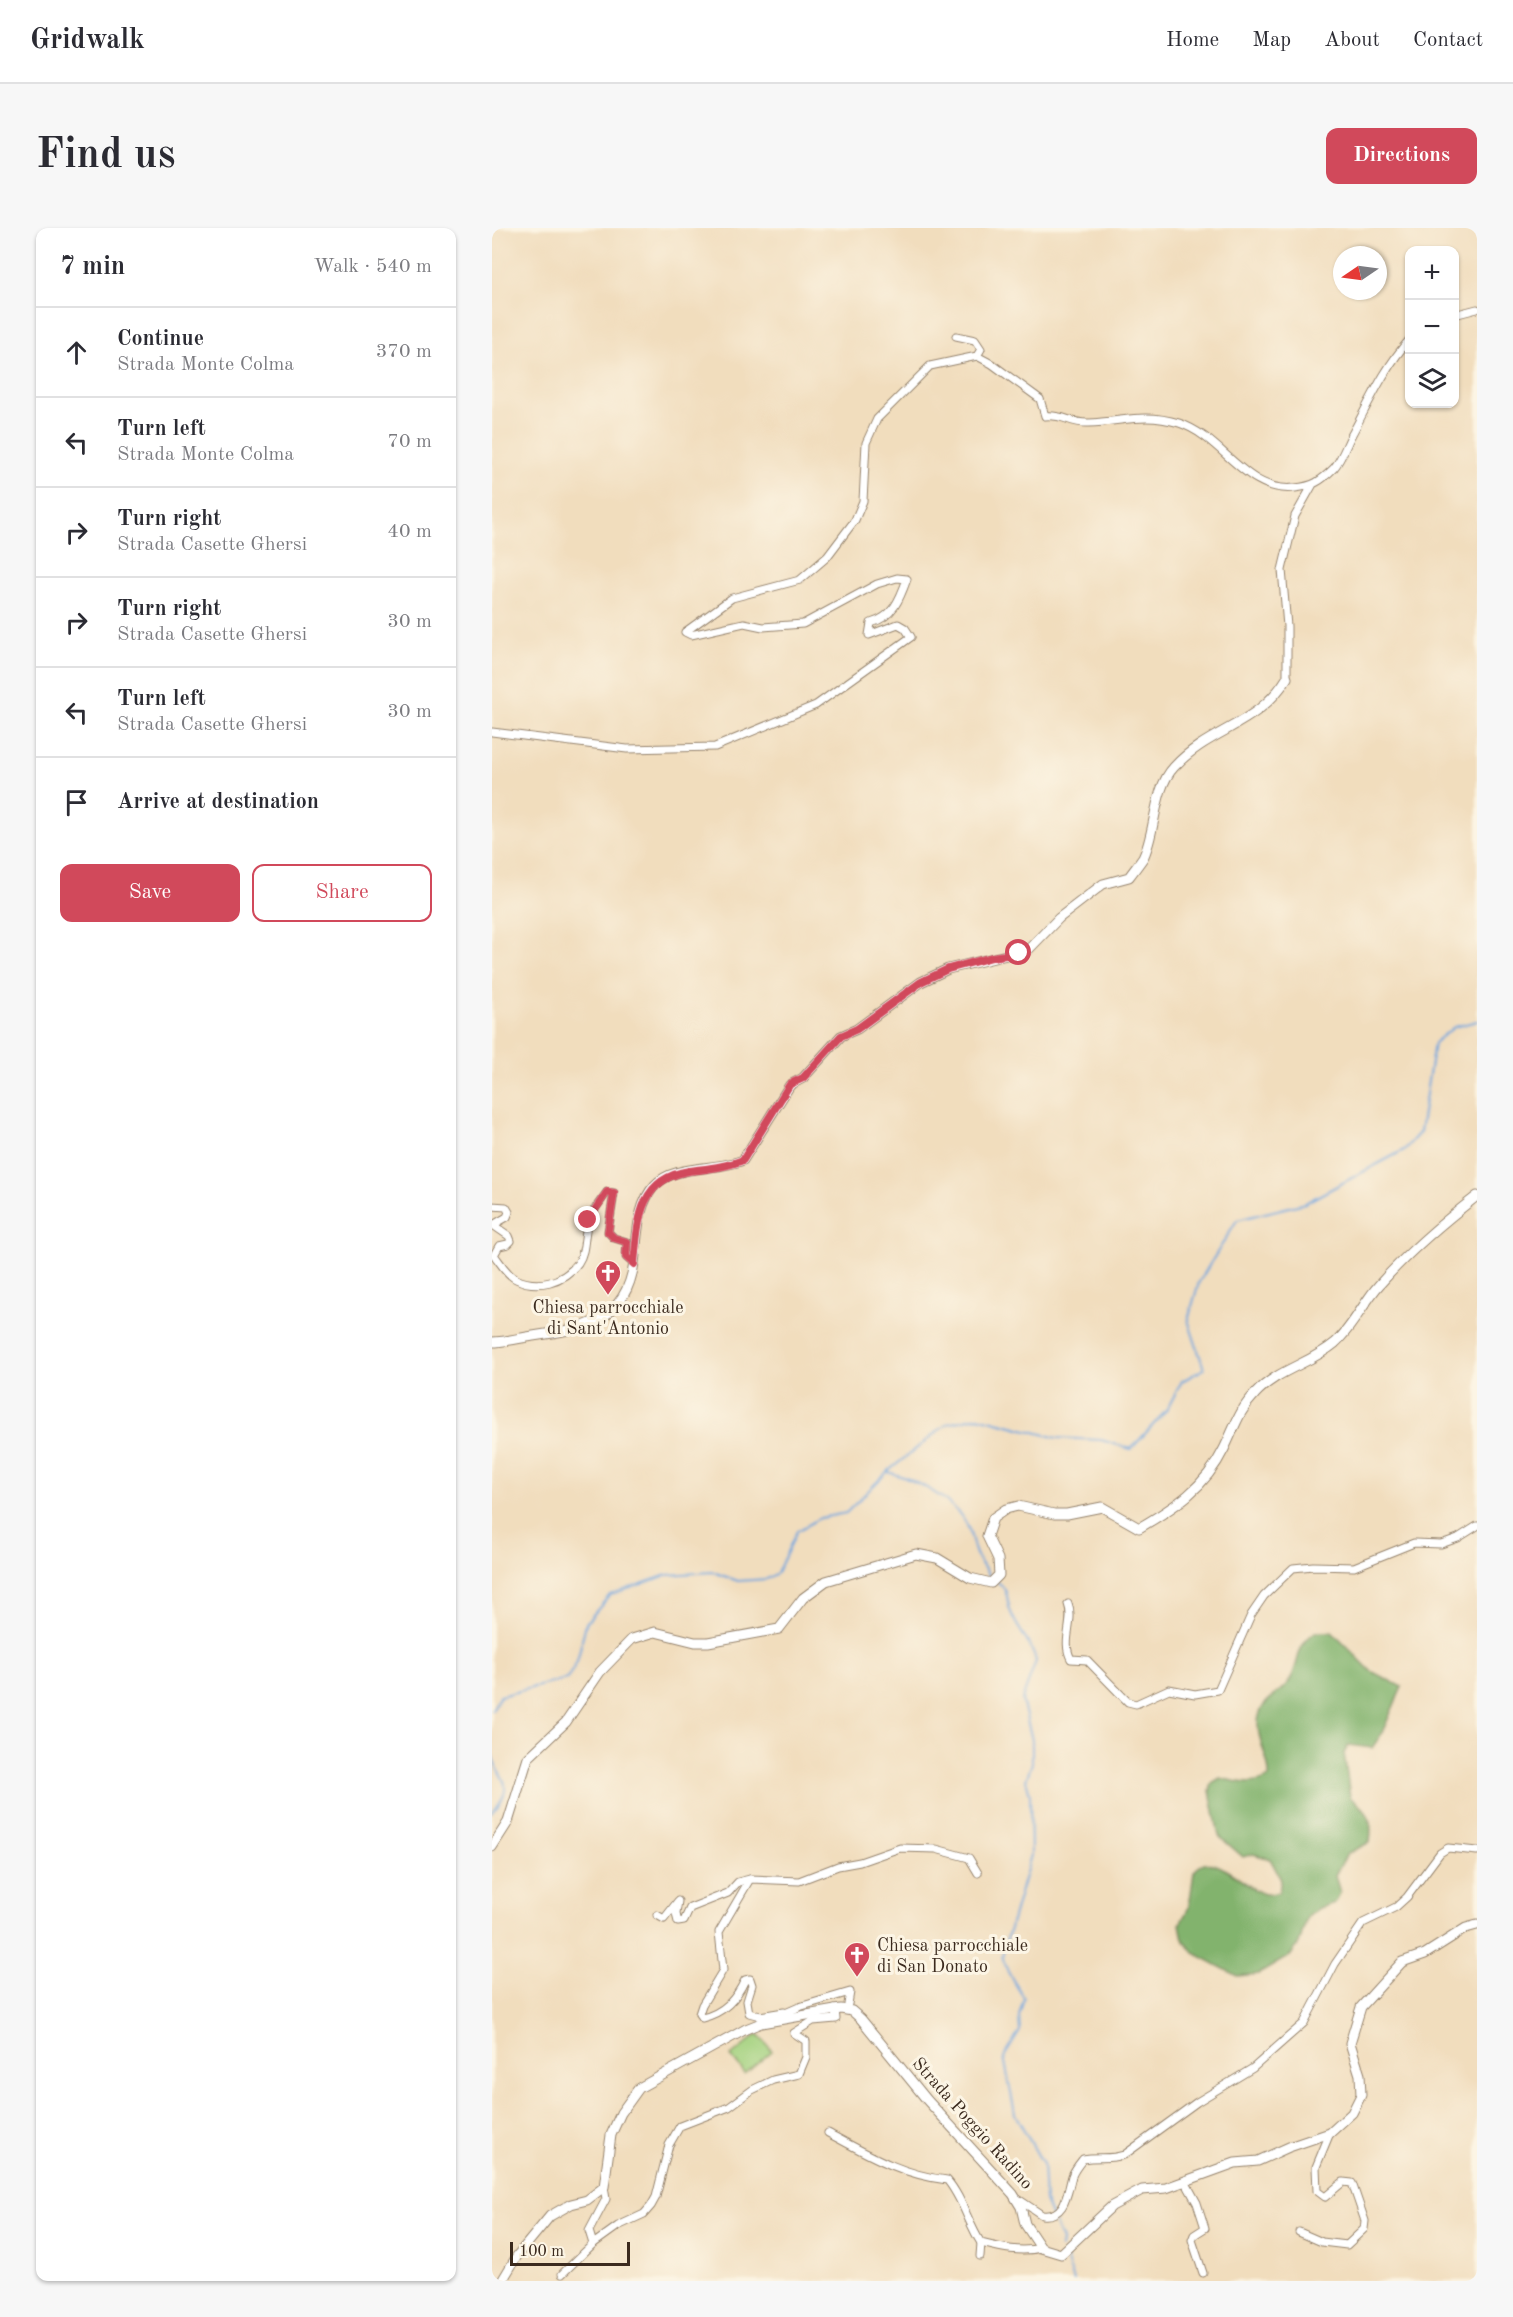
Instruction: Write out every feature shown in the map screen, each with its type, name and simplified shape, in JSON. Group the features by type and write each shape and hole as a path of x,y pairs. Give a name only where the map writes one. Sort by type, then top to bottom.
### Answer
{"street":[{"path":"1459,314 1477,309"},
{"path":"956,336 975,340 981,349 977,356"},
{"path":"492,1342 569,1331 598,1321 623,1300 634,1264 642,1203 657,1183 673,1174 743,1160 790,1084 803,1078 841,1036 866,1023 921,982 948,969 1028,950 1059,918 1103,884 1129,877 1143,856 1152,817 1173,768 1210,737 1252,717 1276,696 1287,678 1287,626 1282,570 1295,516 1312,486 1335,467 1373,399 1383,372 1405,345"},
{"path":"492,732 627,749 715,747 768,723 804,711 846,684 910,637 905,628 897,624 869,635 871,623 880,620 892,611 907,579 897,578 877,584 804,624 763,627 744,623 691,635 685,632 732,598 800,580 827,557 855,520 863,501 866,443 877,419 930,366 977,356 992,364 1040,399 1045,416 1059,415 1073,422 1090,423 1142,417 1180,424 1209,441 1264,485 1280,489 1312,486"},
{"path":"492,1206 508,1210 507,1217 493,1226 511,1239 509,1244 499,1246 493,1255 514,1278 533,1284 556,1281 579,1263 587,1239 588,1220 607,1192 614,1193 608,1232 614,1238 627,1242 626,1257 634,1264"},
{"path":"492,1846 508,1822 528,1758 566,1722 600,1672 632,1640 655,1632 708,1642 779,1629 803,1598 826,1581 916,1554 938,1558 970,1578 992,1583 999,1575 998,1559 987,1536 993,1518 1006,1509 1018,1506 1054,1514 1067,1514 1102,1507 1139,1528 1166,1512 1202,1485 1224,1450 1242,1408 1271,1378 1332,1345 1379,1285 1413,1249 1477,1196"},
{"path":"1068,1604 1071,1612 1067,1641 1071,1659 1087,1660 1128,1702 1136,1704 1169,1689 1195,1694 1218,1690 1251,1615 1264,1596 1293,1568 1313,1566 1354,1568 1414,1543 1441,1544 1458,1538 1477,1526"},
{"path":"657,1915 664,1919 678,1901 676,1914 678,1922 684,1921 690,1908 728,1893 738,1882 750,1879 799,1881 838,1866 860,1862 900,1848 955,1853 969,1858 978,1873"},
{"name":"Strada Poggio Radino","path":"835,2009 852,2011 861,2019 927,2100 1013,2194 1028,2207 1052,2214 1065,2203 1072,2175 1083,2159 1098,2156 1111,2160 1124,2155 1189,2108 1253,2068 1304,2023 1335,1964 1363,1923 1396,1907 1407,1898 1440,1853 1449,1848 1477,1851"},
{"path":"562,2274 593,2244 618,2226 644,2214 651,2206 656,2197 669,2145 680,2127 688,2121 729,2107 752,2090 773,2080 799,2074 806,2057 806,2041 794,2033 813,2021 836,2019 835,2009 783,2016 760,2016 749,2013 747,2001 753,1985 750,1979 745,1980 738,1994 725,2008 702,2018 699,2014 723,1970 719,1932 750,1879"},
{"path":"1177,2184 1235,2163 1258,2161 1289,2146 1330,2133 1352,2113 1361,2095 1360,2075 1350,2043 1361,2007 1402,1962 1425,1954 1466,1928 1477,1925"},
{"path":"593,2244 589,2231 606,2199 604,2187 612,2135 623,2109 639,2088 746,2029 850,1992 848,2004"},
{"path":"828,2133 880,2162 893,2163 912,2175 947,2180 956,2190 965,2216 981,2243 980,2256"},
{"path":"1299,2232 1322,2242 1347,2245 1364,2229 1365,2221 1352,2183 1343,2182 1325,2197 1317,2191 1316,2168 1330,2133"},
{"path":"981,2243 1019,2251 1041,2248 1063,2253 1088,2225 1112,2206 1142,2190 1186,2183 1191,2188 1205,2228 1194,2235 1192,2240 1203,2273"},
{"path":"502,2281 517,2256 550,2216 571,2204 587,2200 604,2187"},
{"path":"1013,2194 1021,2207 1025,2224 1041,2248"}],"green space":[{"path":"1315,1632 1332,1632 1371,1671 1402,1687 1381,1735 1372,1748 1349,1745 1344,1753 1350,1797 1362,1807 1368,1816 1371,1827 1370,1842 1347,1854 1335,1875 1340,1893 1335,1903 1319,1908 1307,1917 1299,1944 1291,1955 1259,1974 1237,1976 1194,1953 1183,1939 1180,1924 1189,1907 1194,1872 1201,1865 1210,1863 1229,1871 1257,1891 1267,1894 1279,1892 1281,1879 1270,1859 1253,1854 1243,1857 1219,1836 1210,1791 1212,1783 1220,1778 1251,1783 1269,1777 1268,1763 1258,1730 1259,1715 1266,1703 1286,1686 1301,1649"},
{"path":"758,2034 772,2051 745,2074 731,2056"}],"waterway":[{"path":"492,1710 500,1696 567,1679 577,1662 586,1623 610,1595 667,1575 713,1572 738,1581 767,1579 777,1573 797,1531 820,1518 846,1513 887,1472 947,1424 978,1417 1057,1438 1101,1440 1131,1449 1166,1411 1182,1381 1204,1369 1188,1320 1199,1282 1237,1220 1305,1203 1404,1150 1420,1132 1434,1043 1454,1027 1477,1021"},
{"path":"888,1472 921,1485 951,1505 966,1523 976,1554 991,1578"},
{"path":"996,1581 1005,1590 1013,1617 1036,1661 1022,1700 1032,1740 1032,1763 1026,1780 1030,1794 1031,1855 1002,1956 1008,1972 1024,1998 1019,2016 1020,2031 1004,2057 1015,2114 1043,2164 1045,2201 1062,2240 1061,2248"},
{"path":"492,1755 505,1788 500,1803 492,1813"},
{"path":"1065,2256 1074,2281"}],"place":[{"name":"Chiesa parrocchiale di Sant'Antonio","path":"608,1296"},
{"name":"Chiesa parrocchiale di San Donato","path":"857,1978"}],"route":[{"path":"588,1220 607,1192 614,1193 608,1232 614,1238 627,1242 626,1257 634,1264 642,1203 657,1183 673,1174 734,1164 743,1160 790,1084 803,1078 812,1070 841,1036 857,1029 921,982 948,969 992,957 1019,953"}]}
